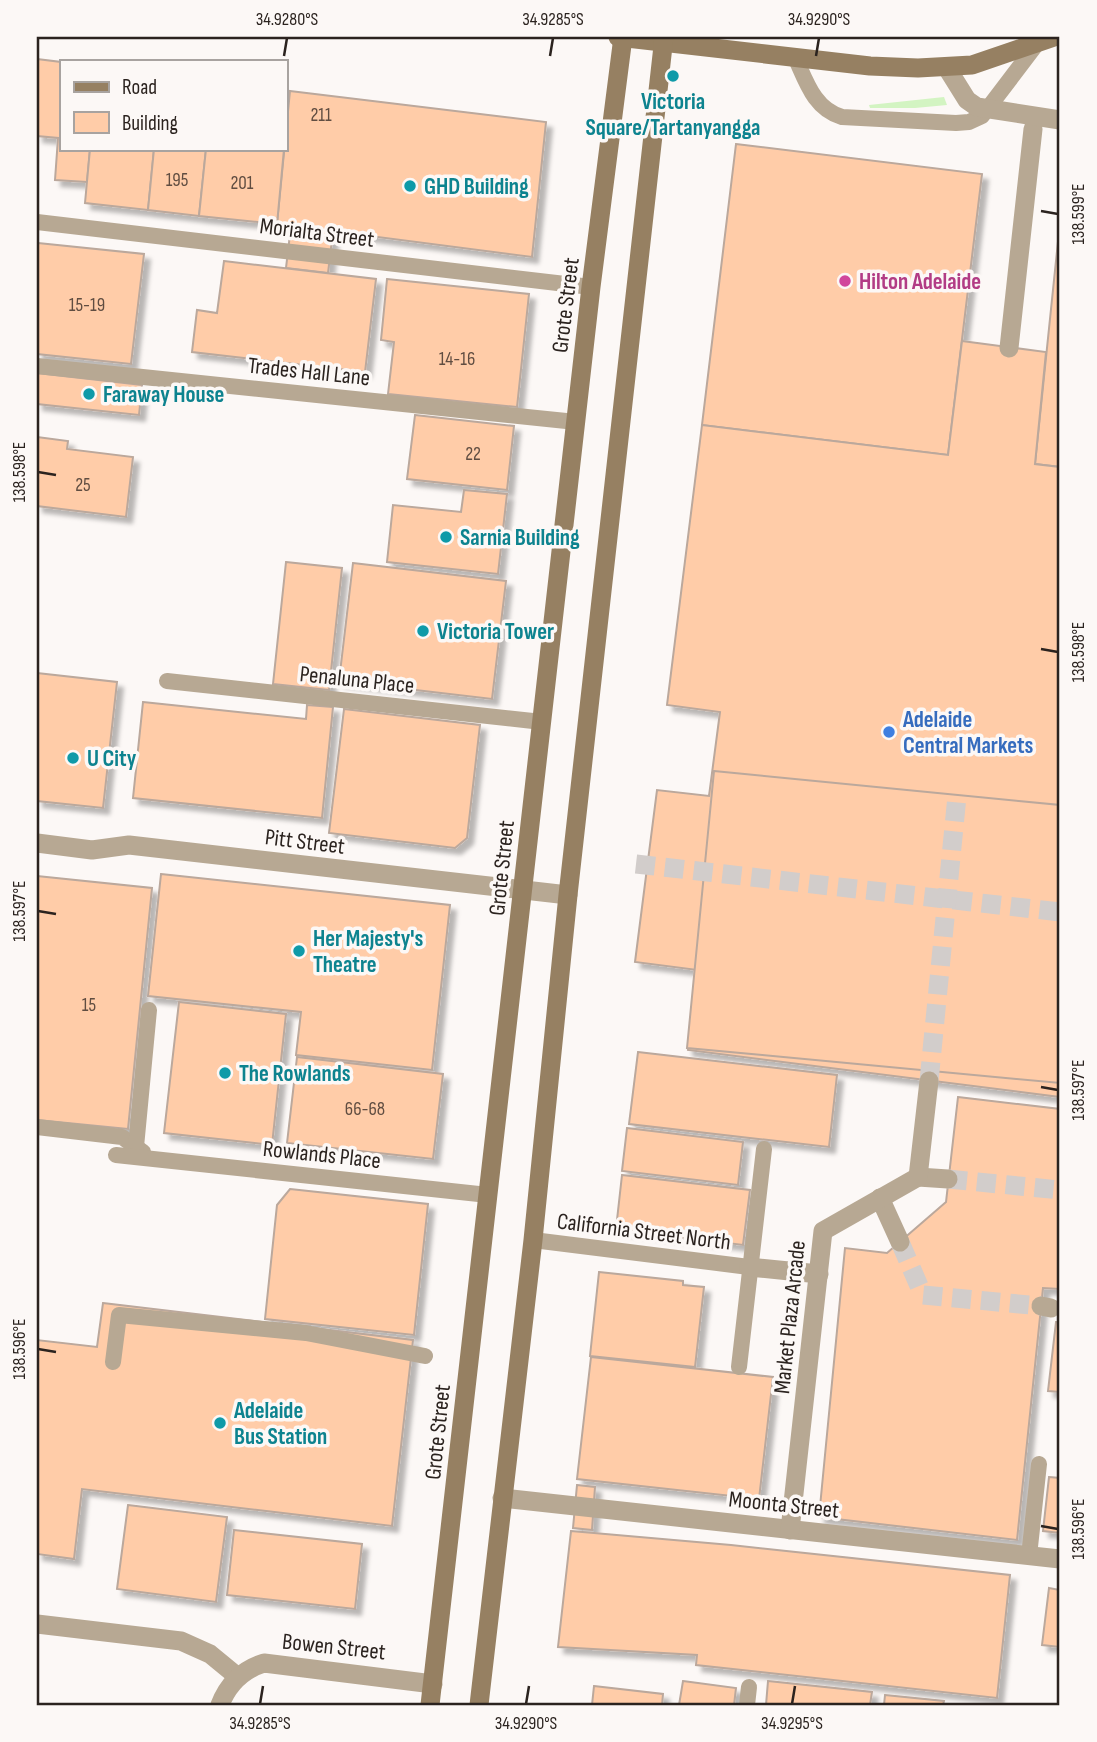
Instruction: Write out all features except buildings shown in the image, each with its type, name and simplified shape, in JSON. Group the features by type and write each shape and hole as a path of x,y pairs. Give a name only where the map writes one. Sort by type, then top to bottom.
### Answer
{"main road":[{"path":"618,37 664,38 795,57 891,67 947,68 972,65 1045,41"},
{"name":"Grote Street","path":"430,1705 576,422 623,37"},
{"path":"479,1705 533,1240 568,895 664,38"}],"street":[{"path":"947,68 972,104 988,110 1060,120"},
{"path":"1009,348 1033,129"},
{"name":"Pitt Street","path":"37,843 92,850 129,845 568,895"},
{"path":"929,1081 918,1177 948,1179"},
{"name":"Market Plaza Arcade","path":"790,1530 823,1231 918,1177"},
{"path":"880,1198 900,1242"},
{"path":"749,1267 819,1274"},
{"name":"Moonta Street","path":"502,1498 1060,1559"},
{"path":"37,1624 181,1641 210,1654 238,1677 226,1690 220,1705"},
{"name":"Bowen Street","path":"238,1677 250,1667 277,1664 433,1684"}],"lane":[{"path":"795,57 816,100 832,114 842,117 956,123 976,120 988,110 1045,41"},
{"name":"Morialta Street","path":"37,222 592,287"},
{"name":"Trades Hall Lane","path":"37,366 576,422"},
{"name":"Penaluna Place","path":"167,681 542,722"},
{"path":"136,1147 149,1010"},
{"path":"37,1127 122,1137 150,1158"},
{"name":"California Street North","path":"738,1367 764,1149"},
{"name":"Rowlands Place","path":"116,1155 488,1195"},
{"name":"California Street North","path":"533,1240 749,1267"},
{"path":"113,1362 119,1315 306,1333 425,1356"},
{"path":"1029,1556 1039,1464"},
{"path":"747,1705 749,1687"}],"green space":[{"path":"944,97 947,105 870,108 869,105"}],"tunnel":[{"path":"929,1081 957,796"},
{"path":"636,864 1060,912"},
{"path":"948,1179 1060,1190"},
{"path":"900,1242 923,1295 1041,1306"}],"place":[{"name":"Victoria Square/Tartanyangga","path":"673,76"},
{"name":"GHD Building","path":"410,186"},
{"name":"Hilton Adelaide","path":"845,281"},
{"name":"Faraway House","path":"89,394"},
{"name":"Sarnia Building","path":"446,537"},
{"name":"Victoria Tower","path":"423,631"},
{"name":"Adelaide Central Markets","path":"889,732"},
{"name":"U City","path":"73,758"},
{"name":"Her Majesty's Theatre","path":"299,951"},
{"name":"The Rowlands","path":"225,1073"},
{"name":"Adelaide Bus Station","path":"220,1423"}]}
